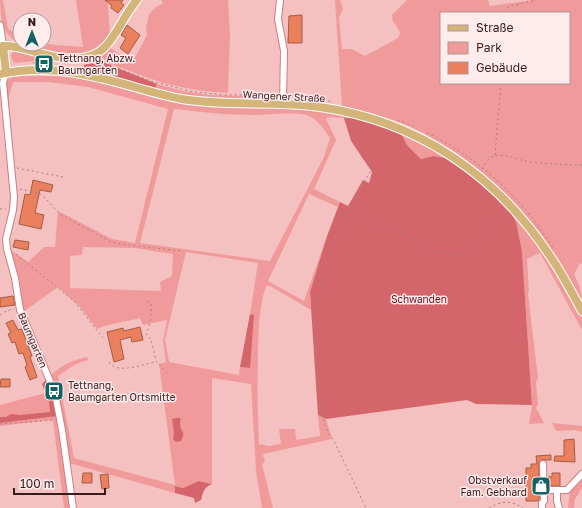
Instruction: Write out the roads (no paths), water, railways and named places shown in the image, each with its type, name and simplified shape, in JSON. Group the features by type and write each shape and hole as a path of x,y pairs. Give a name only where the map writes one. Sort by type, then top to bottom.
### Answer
{"main road":[{"path":"3,74 3,46 15,46 61,57 82,58 97,54 106,45 137,0"},
{"name":"Wangener Straße","path":"3,74 36,70 66,72 100,78 182,99 223,103 283,104 320,107 350,112 374,119 412,134 445,152 482,179 510,204 537,238 557,267 582,311"}],"street":[{"path":"280,0 278,20 284,51 283,104"},
{"path":"0,25 3,46"},
{"name":"Baumgarten","path":"3,74 14,204 6,239 6,249 15,278 19,307 54,393 74,508"},
{"path":"542,508 542,503 544,501 543,464"},
{"path":"544,490 567,490 582,474"},
{"path":"556,491 559,508"}],"place":[{"name":"Tettnang, Abzw. Baumgarten","path":"44,64"},
{"name":"Tettnang, Baumgarten Ortsmitte","path":"54,391"},
{"name":"Obstverkauf Fam. Gebhard","path":"541,486"}],"park label":[{"name":"Schwanden","path":"419,299"}]}
